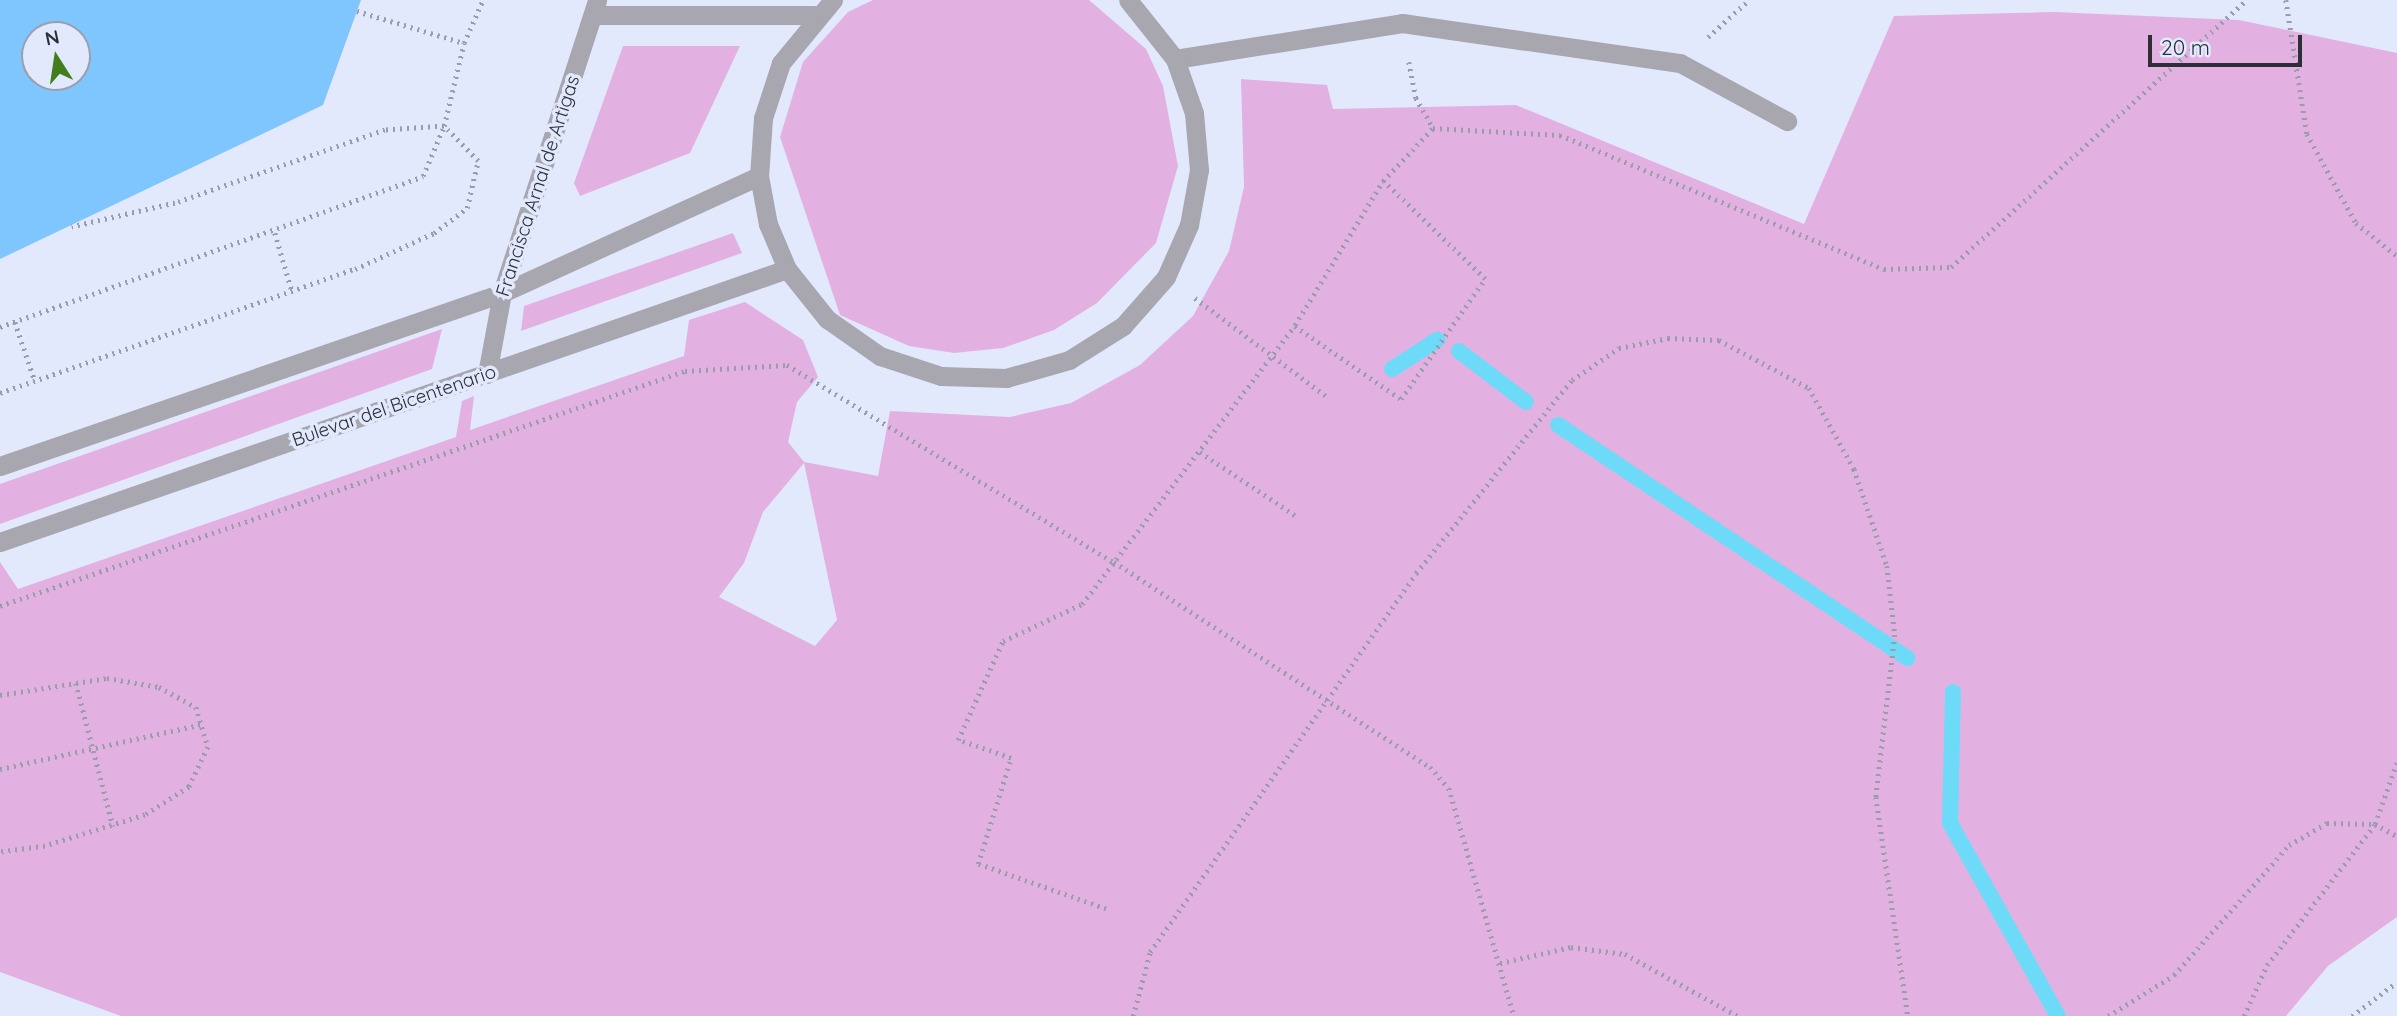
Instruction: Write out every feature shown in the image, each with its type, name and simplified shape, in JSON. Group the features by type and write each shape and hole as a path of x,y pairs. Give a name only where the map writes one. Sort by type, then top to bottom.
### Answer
{"street":[{"path":"832,0 814,15 781,63 763,118 759,176 768,224 787,269 827,319 880,356 941,376 1006,378 1069,360 1123,326 1166,277 1189,225 1199,170 1194,113 1175,59 1138,2"},
{"path":"595,8 814,15"},
{"name":"Francisca Arnal de Artigas","path":"487,374 502,293 595,8"},
{"path":"1175,59 1402,23 1680,63 1787,121"},
{"path":"0,466 502,293 759,176"},
{"name":"Bulevar del Bicentenario","path":"0,542 787,269"}],"path":[{"path":"0,327 275,233 423,176 444,126 464,43 483,0"},
{"path":"1680,63 1749,0"},
{"path":"1106,908 978,864 1011,758 958,740 1003,641 1082,604 1295,325 1383,181 1433,128 1560,135 1884,269 1951,267 2246,0"},
{"path":"2286,0 2307,134 2356,223 2397,256"},
{"path":"356,11 464,43"},
{"path":"1402,23 1416,98 1433,128"},
{"path":"0,393 292,291 434,233 467,208 478,161 444,126 385,130 175,203 72,227"},
{"path":"1295,325 1401,398 1485,279 1383,181"},
{"path":"275,233 292,291"},
{"path":"1166,277 1274,354 1326,396"},
{"path":"15,323 35,381"},
{"path":"1133,1016 1150,952 1416,573 1572,380 1619,348 1668,338 1719,341 1763,359 1809,388 1854,469 1887,566 1895,635 1876,797 1908,1016"},
{"path":"0,606 685,371 787,365 1115,562 1430,767 1449,788 1514,1016"},
{"path":"1200,452 1295,515"},
{"path":"0,695 107,678 159,687 196,707 208,747 189,787 145,815 0,852"},
{"path":"76,683 113,825"},
{"path":"0,769 203,724"},
{"path":"2244,1016 2267,965 2375,824 2397,762"},
{"path":"2108,1016 2174,975 2289,845 2328,823 2375,824 2397,836"},
{"path":"1500,963 1571,947 1625,954 1738,1016"},
{"path":"2352,1016 2397,982"}],"shaded area":[{"path":"873,0 1089,0 1146,49 1163,86 1178,166 1156,243 1097,303 1054,330 1003,348 954,353 909,346 840,315 780,137 803,62 848,12"},
{"path":"2054,12 2239,20 2397,53 2397,917 2328,966 2286,1016 121,1016 0,972 0,562 18,589 456,437 462,401 474,396 470,430 684,356 689,320 745,302 803,340 818,377 797,402 788,442 804,462 878,476 890,411 1010,417 1071,403 1140,365 1193,316 1229,251 1244,187 1241,79 1327,85 1333,109 1516,105 1804,224 1894,16","holes":["804,463 837,620 815,646 719,597 744,563 763,512"]},
{"path":"623,46 740,46 690,153 580,196 574,183"},
{"path":"733,233 742,253 521,331 524,306"},
{"path":"442,329 432,369 0,524 0,484"}],"building":[{"path":"0,0 361,0 323,105 0,259"}],"waterway":[{"path":"1392,369 1437,340"},
{"path":"1459,351 1526,402"},
{"path":"1558,425 1907,658"},
{"path":"1953,692 1950,823 2058,1016"}]}
